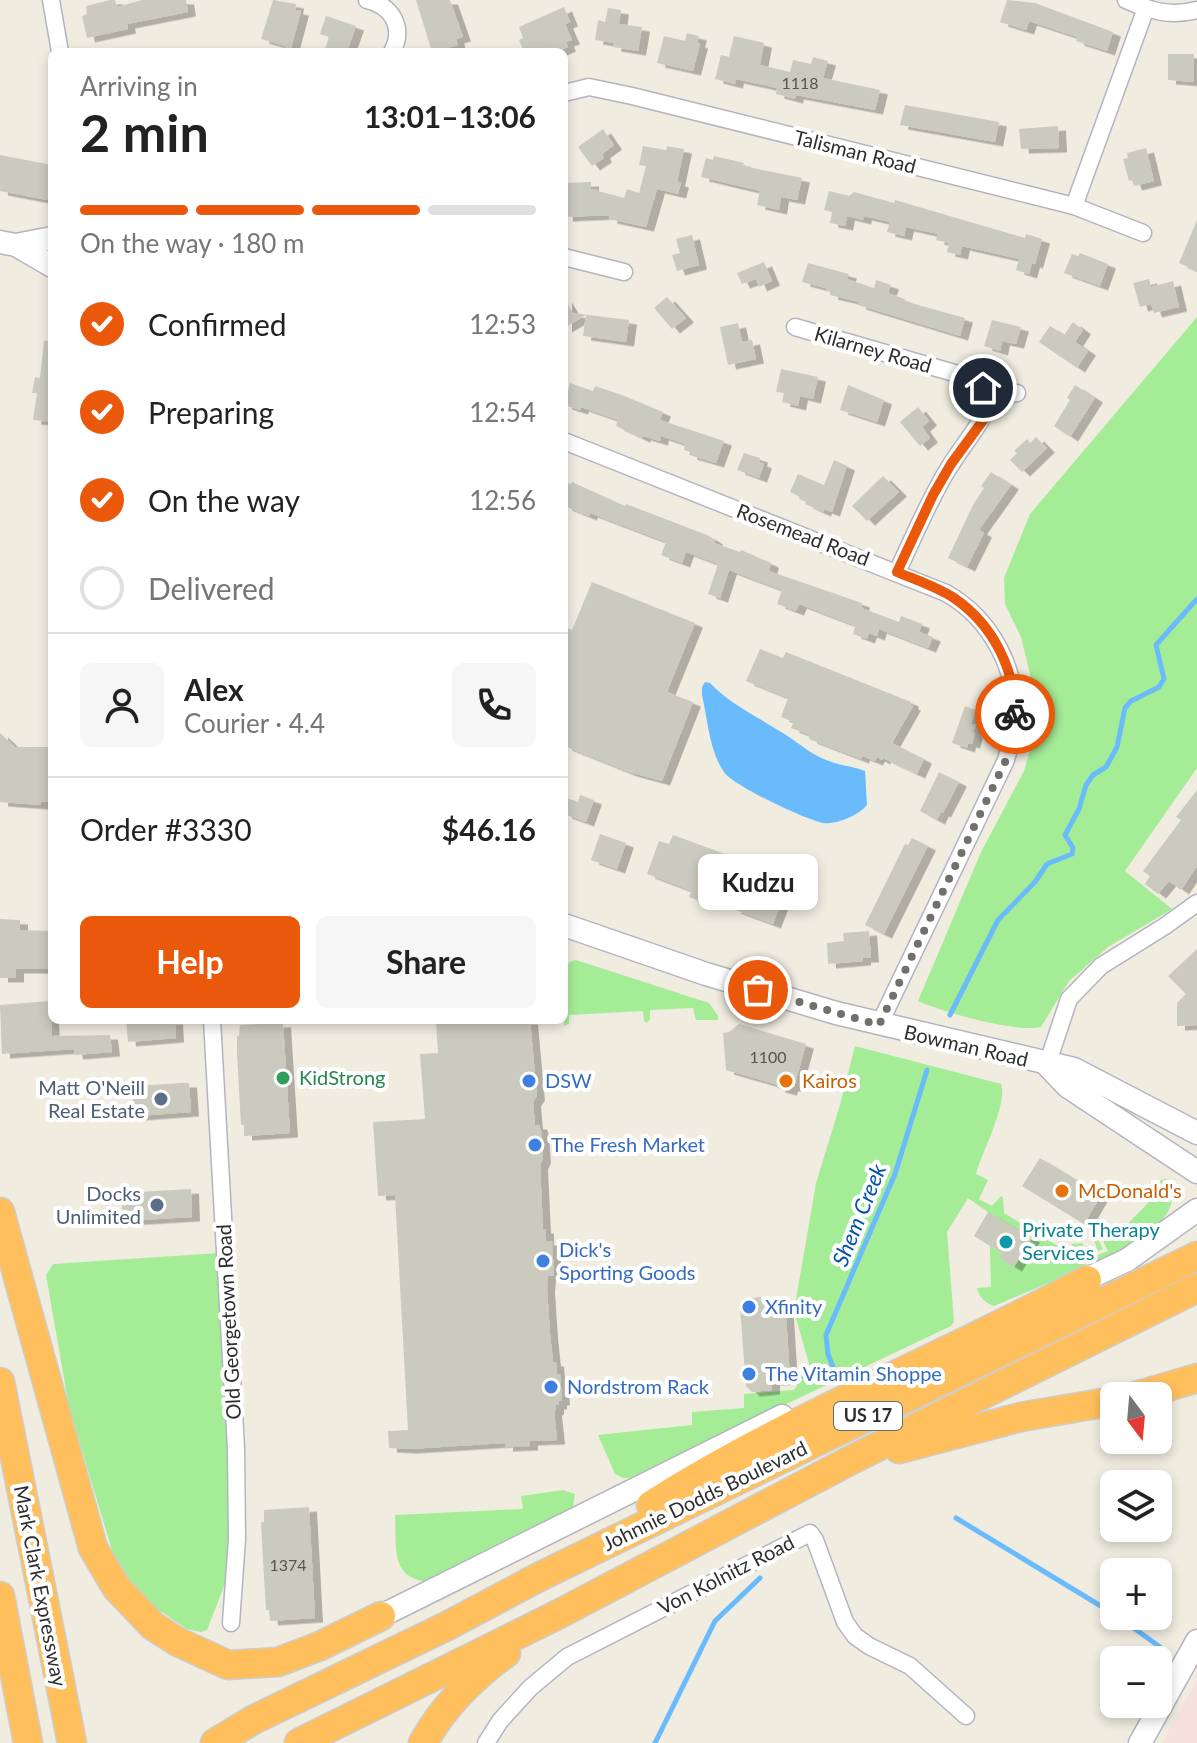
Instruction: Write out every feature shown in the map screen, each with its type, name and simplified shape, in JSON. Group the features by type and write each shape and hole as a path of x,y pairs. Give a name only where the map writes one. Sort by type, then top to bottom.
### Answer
{"highway":[{"path":"0,1212 89,1536 106,1573 132,1605 153,1626 178,1642 228,1665 278,1662 320,1646 381,1616"},
{"name":"Johnnie Dodds Boulevard","path":"215,1743 253,1720 447,1626 539,1577 1197,1256"},
{"path":"539,1577 705,1471 1010,1322 1087,1280"},
{"name":"Johnnie Dodds Boulevard","path":"299,1743 559,1614 851,1460 1197,1288"},
{"path":"1172,1387 1197,1378"},
{"name":"Mark Clark Expressway","path":"0,1382 72,1743"},
{"path":"851,1460 952,1437 1021,1417 1100,1403"},
{"name":"Mark Clark Expressway","path":"0,1596 28,1743"},
{"path":"423,1743 449,1704 485,1668 559,1614"},
{"path":"0,1707 19,1743"},
{"path":"199,1743 253,1720"}],"main road":[{"path":"8,243 48,238"},
{"path":"8,243 48,264"},
{"name":"Bowman Road","path":"568,926 706,974 879,1025 1074,1069 1197,1133"},
{"name":"Bowman Road","path":"1047,1065 1067,1086 1197,1172"},
{"name":"Johnnie Dodds Boulevard","path":"381,1616 718,1447 1001,1311 1087,1280 1127,1260 1197,1210"},
{"path":"1140,1743 1197,1641"}],"street":[{"path":"51,0 59,48"},
{"path":"367,0 383,4 392,13 398,26 394,48"},
{"path":"1126,0 1161,14 1197,10"},
{"path":"1074,206 1146,8"},
{"name":"Talisman Road","path":"568,92 589,87 632,96 1074,206 1143,233"},
{"path":"568,258 624,272"},
{"name":"Kilarney Road","path":"795,327 968,377 992,397"},
{"path":"897,572 937,488 984,419 992,397 1017,393"},
{"name":"Rosemead Road","path":"568,443 897,572 955,599 990,633 1010,673 1015,701 1015,726 1006,760 900,975 879,1025"},
{"path":"1047,1065 1069,999 1101,966 1197,903"},
{"name":"Old Georgetown Road","path":"212,1024 236,1448 237,1539 231,1623"},
{"name":"Von Kolnitz Road","path":"486,1743 500,1721 530,1688 567,1657 810,1533 845,1622 855,1636 910,1666 966,1716"}],"shaded area":[{"path":"1197,1680 1197,1743 1162,1743"}],"green space":[{"path":"1197,317 1197,768 1125,871 1172,909 1108,947 1069,981 1041,1027 998,1024 961,1016 918,1001 981,852 1024,771 1040,715 1021,637 1005,604 1004,578 1030,514"},
{"path":"576,960 709,1003 718,1020 696,1020 693,1008 650,1010 647,1023 643,1011 569,1015 569,1024 564,1026 568,1024 569,962"},
{"path":"855,1046 1001,1084 998,1115 976,1174 988,1180 979,1199 992,1206 1001,1196 1004,1213 1063,1249 1071,1249 1072,1244 1082,1243 1087,1253 1097,1249 1093,1237 1096,1236 1103,1249 1082,1257 1086,1267 994,1306 983,1299 977,1288 991,1287 990,1246 1002,1253 999,1258 1014,1267 988,1212 968,1198 947,1232 954,1322 951,1326 630,1478 615,1474 598,1435 692,1425 692,1412 744,1408 744,1394 794,1390 810,1367 794,1311 816,1183"},
{"path":"1170,1180 1173,1196 1169,1210 1160,1223 1133,1244 1090,1266 1087,1259 1108,1251 1100,1235 1106,1232 1114,1238 1148,1203 1150,1198 1142,1195 1143,1190 1151,1183"},
{"path":"219,1253 232,1497 226,1581 207,1630 201,1632 187,1629 156,1608 133,1588 114,1557 69,1407 46,1275 53,1264"},
{"path":"563,1490 575,1494 573,1507 566,1515 430,1582 417,1580 401,1568 396,1549 395,1515 523,1509 521,1496"}],"water":[{"path":"705,682 818,756 865,771 867,805 847,818 823,823 770,801 730,778 719,763 712,745 702,695"}],"building":[{"path":"115,0 117,7 142,0 186,0 188,12 127,24 128,29 87,38 82,16 87,14 86,6"},
{"path":"273,0 296,4 295,10 301,11 291,48 261,39"},
{"path":"416,0 450,0 463,37 456,39 458,45 431,48"},
{"path":"1007,0 1035,3 1113,32 1107,51 1029,21 1026,30 1000,22"},
{"path":"564,7 570,22 565,24 572,40 566,42 566,48 522,48 519,27"},
{"path":"608,8 621,10 619,24 642,27 638,51 595,40 598,20 605,22"},
{"path":"326,16 356,26 348,48 325,48 329,37 320,34"},
{"path":"687,33 699,36 693,71 657,63 664,36 685,41"},
{"path":"734,36 764,43 760,65 790,72 793,60 811,64 813,57 828,61 823,78 880,90 875,110 796,95 795,99 776,94 777,88 736,79 735,84 715,79 721,55 729,57"},
{"path":"1168,54 1194,54 1194,82 1168,80"},
{"path":"905,105 999,122 995,142 900,125"},
{"path":"1058,126 1059,148 1021,149 1019,129"},
{"path":"603,129 614,145 602,154 604,158 592,166 578,147"},
{"path":"643,146 684,149 677,182 681,183 678,194 657,189 646,227 609,219 610,215 568,217 568,183 591,182 591,190 598,189 624,198 627,189 639,193 646,166 639,165"},
{"path":"1146,148 1154,181 1134,186 1132,180 1129,181 1123,159 1128,158 1127,153"},
{"path":"0,155 48,164 47,200 0,191"},
{"path":"714,156 744,163 743,166 802,178 797,200 781,197 779,210 757,205 760,191 701,177 706,158 713,160"},
{"path":"829,191 849,196 854,192 894,203 895,200 1025,238 1026,234 1042,239 1035,264 1032,263 1029,274 1016,270 1019,259 962,246 960,255 947,252 949,243 936,240 938,234 906,227 904,236 887,232 890,222 864,216 863,220 847,216 845,226 830,223 832,212 824,210"},
{"path":"1197,220 1197,271 1179,263"},
{"path":"692,235 699,265 677,271 672,255 680,253 676,239"},
{"path":"1080,253 1108,264 1100,286 1064,273 1072,254 1078,256"},
{"path":"764,262 772,281 759,287 756,279 742,284 737,273"},
{"path":"808,263 849,274 847,279 874,288 876,280 891,285 888,293 904,301 965,318 960,336 858,305 859,302 830,295 825,288 802,282"},
{"path":"1149,279 1151,287 1173,281 1179,307 1154,313 1151,304 1140,307 1133,283"},
{"path":"667,297 686,318 672,329 654,308"},
{"path":"568,305 573,313 629,320 626,342 583,336 586,315 568,326"},
{"path":"992,320 1021,327 1016,344 1002,341 1000,351 984,346"},
{"path":"1073,322 1083,330 1075,342 1088,351 1077,368 1039,342 1050,326 1064,335"},
{"path":"738,323 742,342 752,340 756,359 728,365 720,327"},
{"path":"44,341 48,341 48,422 33,420 37,393 32,393 35,377 40,378"},
{"path":"781,369 818,377 813,399 800,396 798,406 782,402 784,393 776,392"},
{"path":"570,383 593,391 595,386 663,412 660,420 724,441 716,463 689,455 690,452 684,450 685,444 661,436 660,441 642,438 616,426 618,420 581,407 580,410 568,406"},
{"path":"848,385 884,400 877,422 840,410"},
{"path":"1075,385 1095,398 1070,437 1054,426"},
{"path":"918,407 929,421 922,427 930,438 920,446 900,422"},
{"path":"1036,437 1047,448 1022,472 1010,460 1017,453 1014,451 1027,439 1030,443"},
{"path":"744,453 760,458 759,462 764,464 759,478 737,470"},
{"path":"834,460 847,466 832,512 824,509 823,512 805,504 790,492 798,474 824,485"},
{"path":"991,472 1011,485 979,530 984,533 967,567 948,558 984,488 981,486"},
{"path":"883,476 899,492 867,521 852,506"},
{"path":"572,482 625,506 707,535 715,540 714,543 771,563 769,571 862,603 864,609 899,622 901,616 922,624 919,632 933,637 928,648 879,629 877,636 869,633 867,639 853,634 855,627 851,624 799,604 796,611 777,604 782,590 729,570 720,598 708,594 718,564 686,552 682,563 661,555 666,542 590,513 589,516 568,508 568,483"},
{"path":"592,582 695,623 667,692 693,702 662,781 629,772 568,748 568,628 572,630"},
{"path":"760,649 783,658 786,652 911,702 913,706 892,743 924,759 917,774 883,758 877,757 875,761 862,756 861,759 809,739 810,735 791,728 794,722 781,717 788,698 746,681"},
{"path":"965,706 976,710 971,724 976,725 975,733 972,744 968,743 967,748 952,743"},
{"path":"0,733 15,747 48,747 48,802 41,802 41,805 0,802"},
{"path":"939,772 959,782 937,820 920,811"},
{"path":"1197,790 1197,866 1181,890 1169,881 1158,894 1145,884 1150,876 1143,871 1181,820 1176,817"},
{"path":"580,795 594,800 586,822 568,815 568,798 578,802"},
{"path":"600,834 626,843 617,869 591,860"},
{"path":"673,835 725,854 710,905 689,897 692,891 647,874 659,841 669,844"},
{"path":"912,838 928,846 884,934 865,925 905,844 908,845"},
{"path":"753,856 793,871 773,924 733,909"},
{"path":"0,919 20,920 20,930 48,931 48,969 16,969 16,978 0,978"},
{"path":"869,931 871,958 828,964 827,943 844,941 843,933"},
{"path":"1197,949 1197,1025 1177,1026 1177,1003 1186,994 1168,976"},
{"path":"48,1001 48,1024 51,1024 52,1036 110,1035 112,1052 75,1055 74,1049 2,1054 0,1005"},
{"path":"126,1024 175,1024 176,1038 128,1042"},
{"path":"283,1024 290,1133 244,1136 237,1054 240,1025"},
{"path":"436,1024 530,1024 537,1096 533,1102 535,1125 539,1125 541,1131 543,1159 540,1165 543,1229 546,1229 546,1241 552,1241 554,1276 548,1276 547,1288 553,1362 556,1362 557,1374 560,1374 562,1401 554,1411 557,1440 530,1441 530,1446 505,1447 505,1443 389,1448 388,1431 408,1430 395,1195 378,1196 373,1122 425,1119 420,1054 438,1053"},
{"path":"739,1024 806,1044 794,1087 790,1087 789,1091 777,1088 778,1085 726,1070 723,1033"},
{"name":"Matt O'Neill Real Estate","path":"189,1083 191,1112 137,1116 132,1089 135,1086"},
{"name":"McDonald's","path":"1040,1158 1101,1195 1084,1224 1022,1186"},
{"name":"Docks Unlimited","path":"191,1189 192,1217 123,1221 121,1193"},
{"name":"Private Therapy Services","path":"988,1212 1032,1238 1014,1267 999,1258 1002,1253 974,1236"},
{"path":"785,1297 790,1380 772,1381 772,1390 752,1392 746,1386 740,1307 750,1298"},
{"path":"309,1507 315,1618 270,1621 269,1610 266,1610 263,1560 261,1522 264,1522 264,1510"}],"waterway":[{"name":"Shem Creek","path":"950,1015 998,920 1035,882 1047,864 1072,854 1073,848 1065,835 1079,809 1086,785 1093,775 1106,767 1117,747 1125,708 1131,701 1159,687 1164,679 1156,645 1197,599"},
{"name":"Shem Creek","path":"803,1376 834,1370 826,1335 895,1174 927,1070"},
{"path":"956,1518 1100,1605"},
{"name":"Shem Creek","path":"655,1743 715,1621 760,1578"},
{"path":"1136,1630 1159,1646"}],"way so far":[{"path":"758,990 879,1025 900,975 1006,760 1015,714"}],"place":[{"name":"Kudzu","path":"758,990"},
{"name":"KidStrong","path":"283,1078"},
{"name":"DSW","path":"529,1081"},
{"name":"Kairos","path":"786,1081"},
{"name":"Matt O'Neill Real Estate","path":"161,1099"},
{"name":"The Fresh Market","path":"535,1145"},
{"name":"McDonald's","path":"1062,1191"},
{"name":"Docks Unlimited","path":"157,1205"},
{"name":"Private Therapy Services","path":"1006,1242"},
{"name":"Dick's Sporting Goods","path":"543,1261"},
{"name":"Xfinity","path":"749,1307"},
{"name":"The Vitamin Shoppe","path":"749,1374"},
{"name":"Nordstrom Rack","path":"551,1387"}],"route":[{"path":"983,388 992,397 984,419 933,495 897,572 946,593 990,633 1010,673 1015,714"}]}
